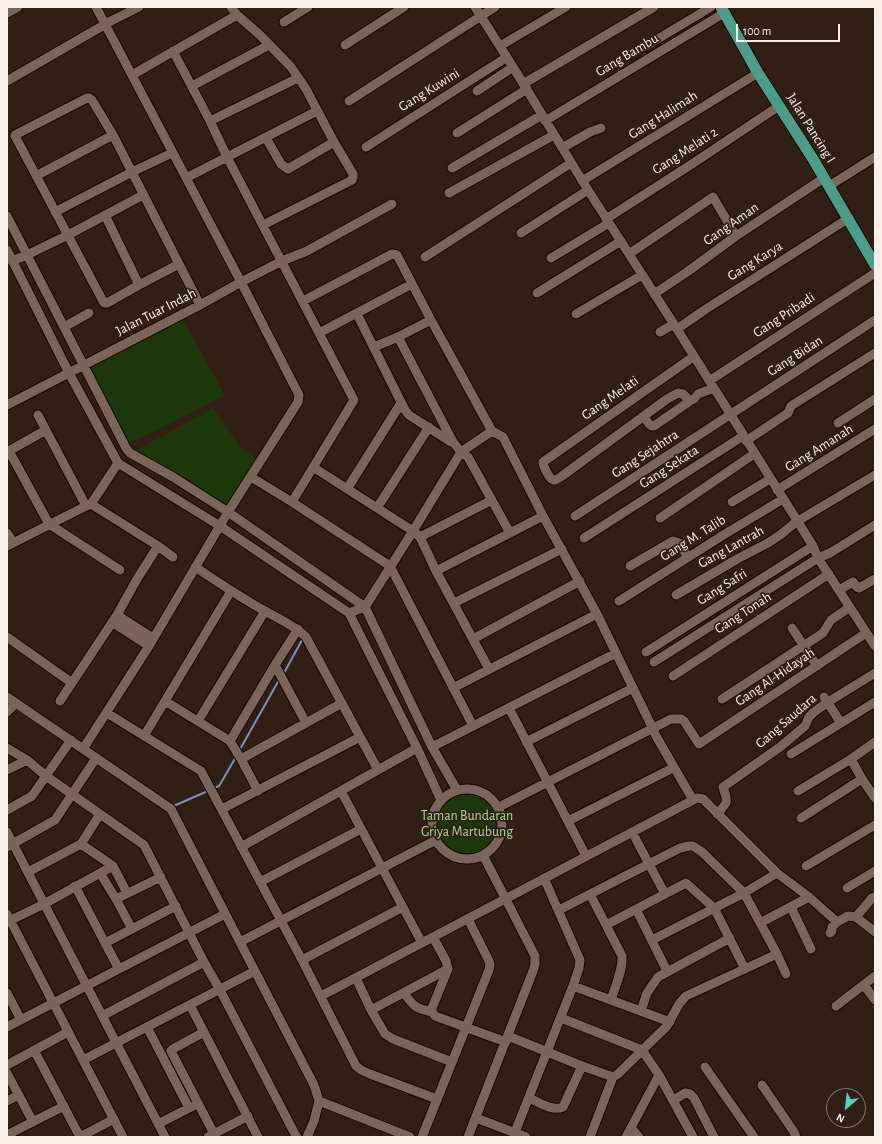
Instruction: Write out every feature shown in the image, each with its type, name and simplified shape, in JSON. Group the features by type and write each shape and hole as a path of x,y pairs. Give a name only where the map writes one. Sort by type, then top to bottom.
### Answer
{"main road":[{"name":"Jalan Pancing I","path":"722,10 758,73 849,218 875,265"}],"street":[{"path":"7,13 18,7"},
{"path":"83,749 151,642 228,512 299,398 299,395 241,282 96,7"},
{"path":"7,81 106,24 139,7"},
{"path":"231,7 237,15 291,68 306,89 353,174 352,180 263,224"},
{"path":"284,22 308,7"},
{"path":"345,45 404,7"},
{"path":"475,7 582,181 783,499 818,558 872,639"},
{"path":"349,100 495,7"},
{"path":"500,46 566,7"},
{"path":"457,133 525,87 654,7"},
{"path":"646,46 711,7"},
{"name":"Gang Bambu","path":"452,168 543,118 722,10"},
{"path":"132,75 237,15"},
{"path":"192,86 269,45"},
{"path":"173,51 354,400 292,502"},
{"name":"Gang Kuwini","path":"366,147 507,57"},
{"path":"477,91 513,67"},
{"name":"Gang Halimah","path":"582,181 758,73"},
{"path":"210,121 298,78"},
{"path":"179,264 104,304 15,136 87,98 92,100 132,172 200,305"},
{"name":"Gang Melati 2","path":"551,258 779,106"},
{"path":"186,178 317,111"},
{"path":"562,148 590,132 601,128"},
{"path":"36,176 112,135"},
{"path":"449,193 554,135"},
{"path":"266,138 281,164 288,168 334,142"},
{"path":"55,212 172,153"},
{"name":"Gang Aman","path":"654,294 736,236 826,182 875,157"},
{"path":"424,257 572,163"},
{"path":"521,233 588,190"},
{"path":"12,261 68,235 143,194"},
{"path":"629,254 713,197 736,236"},
{"name":"Jalan Tuar Indah","path":"7,405 200,305 241,282 282,261 307,251 392,204"},
{"path":"104,215 139,285"},
{"path":"7,216 122,441 130,453 173,477 228,512 365,607 432,747 457,790"},
{"name":"Gang Karya","path":"660,332 675,326 706,309 849,218"},
{"path":"537,293 621,241"},
{"path":"7,250 69,373 118,463 220,526 349,613 417,748 441,800"},
{"path":"303,301 392,254 397,255 492,431 503,437 597,614 654,729 656,736 692,800"},
{"name":"Gang Pribadi","path":"644,417 649,424 654,426 694,399 711,384 875,273"},
{"path":"576,314 642,275"},
{"path":"319,333 412,284"},
{"path":"64,327 89,313"},
{"path":"357,314 400,403 407,413 452,442"},
{"path":"374,347 398,337 431,320"},
{"name":"Gang Bidan","path":"730,414 875,320"},
{"path":"398,337 452,442 468,457 510,533"},
{"name":"Gang Sekata","path":"584,538 788,413 791,406 875,353"},
{"name":"Gang Melati","path":"644,417 562,476 555,480 550,478 543,462 693,357"},
{"path":"644,417 667,399 678,393 683,394 690,401"},
{"path":"838,423 874,402"},
{"path":"347,489 400,403"},
{"name":"Gang Sejahtra","path":"575,516 730,414"},
{"path":"38,415 89,505 158,546 173,557"},
{"path":"377,508 429,427"},
{"name":"Gang Amanah","path":"777,490 875,429"},
{"path":"46,430 8,451 49,524 120,570"},
{"path":"349,613 365,607 461,452 492,431"},
{"path":"660,518 754,454"},
{"path":"7,532 10,544 89,505 118,463"},
{"path":"313,467 413,530 420,537 436,571 489,669"},
{"name":"Gang Lantrah","path":"676,595 739,558 768,543 796,522 875,474"},
{"path":"251,477 390,566 473,726"},
{"path":"732,502 770,479"},
{"name":"Gang M. Talib","path":"619,601 783,499"},
{"path":"420,537 492,500"},
{"path":"436,571 544,516"},
{"path":"654,662 818,558 830,553 875,525"},
{"path":"630,566 672,541 679,543 688,557"},
{"path":"60,700 114,619 158,546"},
{"name":"Gang Safri","path":"646,652 812,546"},
{"path":"454,603 562,548"},
{"path":"195,567 231,591 298,629 306,637 378,770"},
{"name":"Gang Tonah","path":"673,676 829,574"},
{"path":"839,590 853,582 859,588 875,579"},
{"path":"473,639 580,581"},
{"path":"144,736 231,591"},
{"path":"722,699 823,633 831,620 850,607"},
{"path":"198,721 265,611"},
{"path":"453,688 597,614"},
{"path":"114,619 151,642"},
{"path":"792,628 817,666"},
{"path":"230,741 298,629"},
{"path":"7,637 72,683"},
{"name":"Gang Al-Hidayah","path":"654,729 671,719 681,719 687,724 699,744 817,666 872,639"},
{"path":"432,747 616,653"},
{"path":"275,665 306,723"},
{"name":"Gang Saudara","path":"717,814 727,801 723,787 780,747 805,726 809,717 826,699 875,673"},
{"path":"526,742 633,688"},
{"path":"7,697 12,707 69,743 83,749 95,760 169,807 314,1085 319,1101 314,1121 307,1137"},
{"path":"826,699 841,723"},
{"path":"165,701 230,741 258,791"},
{"path":"791,754 875,702"},
{"path":"239,755 306,723 342,703"},
{"path":"509,708 586,856"},
{"path":"106,713 201,771 321,996 356,1066 370,1074 437,1099"},
{"path":"499,807 654,729"},
{"path":"222,810 360,737"},
{"path":"798,791 851,759 875,742"},
{"path":"7,810 32,796 69,743"},
{"path":"7,748 144,845 297,1137"},
{"path":"241,847 417,748"},
{"path":"851,759 875,798"},
{"path":"7,770 26,760"},
{"path":"10,845 54,820 95,760"},
{"path":"568,821 673,768"},
{"path":"801,818 862,778"},
{"path":"469,788 481,791 491,798 499,807 503,821 501,834 494,847 483,855 470,859 457,857 445,851 436,840 432,827 434,812 441,800 457,790 469,788"},
{"path":"341,791 422,943"},
{"path":"321,996 697,798 702,799 778,873 809,897 837,922"},
{"path":"28,872 81,844 100,814"},
{"path":"806,866 875,825"},
{"path":"260,882 361,829"},
{"path":"7,832 10,845 28,872 165,1137"},
{"path":"632,832 665,894"},
{"path":"240,942 436,840"},
{"path":"81,844 113,866 127,893"},
{"path":"559,910 680,848 693,846 702,852 744,893 777,954 786,974"},
{"path":"468,1137 536,964 535,956 483,855"},
{"path":"113,866 44,904 9,917 123,1137"},
{"path":"847,888 874,872"},
{"path":"100,873 132,929"},
{"path":"652,940 744,893 778,873"},
{"path":"116,899 161,877"},
{"path":"515,1132 574,986 580,960 544,878"},
{"path":"606,925 686,883 714,908 745,969"},
{"path":"75,886 119,969"},
{"path":"590,894 622,956 621,969 611,1000"},
{"path":"760,923 809,897"},
{"path":"856,917 872,898 875,897"},
{"path":"105,943 176,906"},
{"path":"302,960 403,907"},
{"path":"791,907 811,948"},
{"path":"636,909 668,971"},
{"path":"7,1027 226,914"},
{"path":"830,934 832,927 837,922 848,916 856,917 875,932"},
{"path":"422,1137 489,970 489,961 468,918"},
{"path":"432,1012 432,1008 448,969 446,961 434,937"},
{"path":"640,1011 651,986 658,977 730,938"},
{"path":"590,1137 613,1077 618,1074 667,1026 679,1004 686,996 777,954"},
{"path":"102,1016 204,962"},
{"path":"371,1010 448,969"},
{"path":"83,1060 255,971"},
{"path":"836,1006 875,976"},
{"path":"356,978 384,1034 452,1062"},
{"path":"864,985 875,1000"},
{"path":"574,986 670,1022"},
{"path":"7,993 21,1020"},
{"path":"404,993 418,1009 432,1012 435,1016 547,1052 613,1077"},
{"path":"190,1005 258,1137"},
{"path":"561,1018 642,1050 674,1100 693,1137"},
{"path":"147,1027 189,1108"},
{"path":"7,1065 68,1032"},
{"path":"204,1032 171,1051 198,1103 211,1135 248,1116"},
{"path":"34,1050 80,1137 114,1119"},
{"path":"529,1098 554,1108 563,1107 582,1066"},
{"path":"705,1067 754,1137"},
{"path":"7,1073 33,1122"},
{"path":"626,1137 659,1075"},
{"path":"762,1085 796,1137"},
{"path":"674,1100 685,1093 690,1094 694,1098 714,1137"},
{"path":"7,1101 19,1095"},
{"path":"319,1101 410,1137"},
{"path":"158,1124 198,1103"},
{"path":"7,1135 64,1106"},
{"path":"476,1118 526,1137"},
{"path":"631,1128 639,1137"}],"green space":[{"path":"182,318 225,395 130,444 88,366"},
{"path":"213,408 241,448 259,460 226,509 135,451"},
{"name":"Taman Bundaran Griya Martubung","path":"467,788 480,791 492,798 499,810 502,823 499,836 492,848 480,855 467,858 454,855 442,848 435,836 432,823 435,810 442,798 454,791"}],"waterway":[{"path":"284,673 302,640"},
{"path":"239,751 279,680"},
{"path":"15,708 36,722"},
{"path":"214,788 219,786 236,757"},
{"path":"171,807 208,791"}]}
